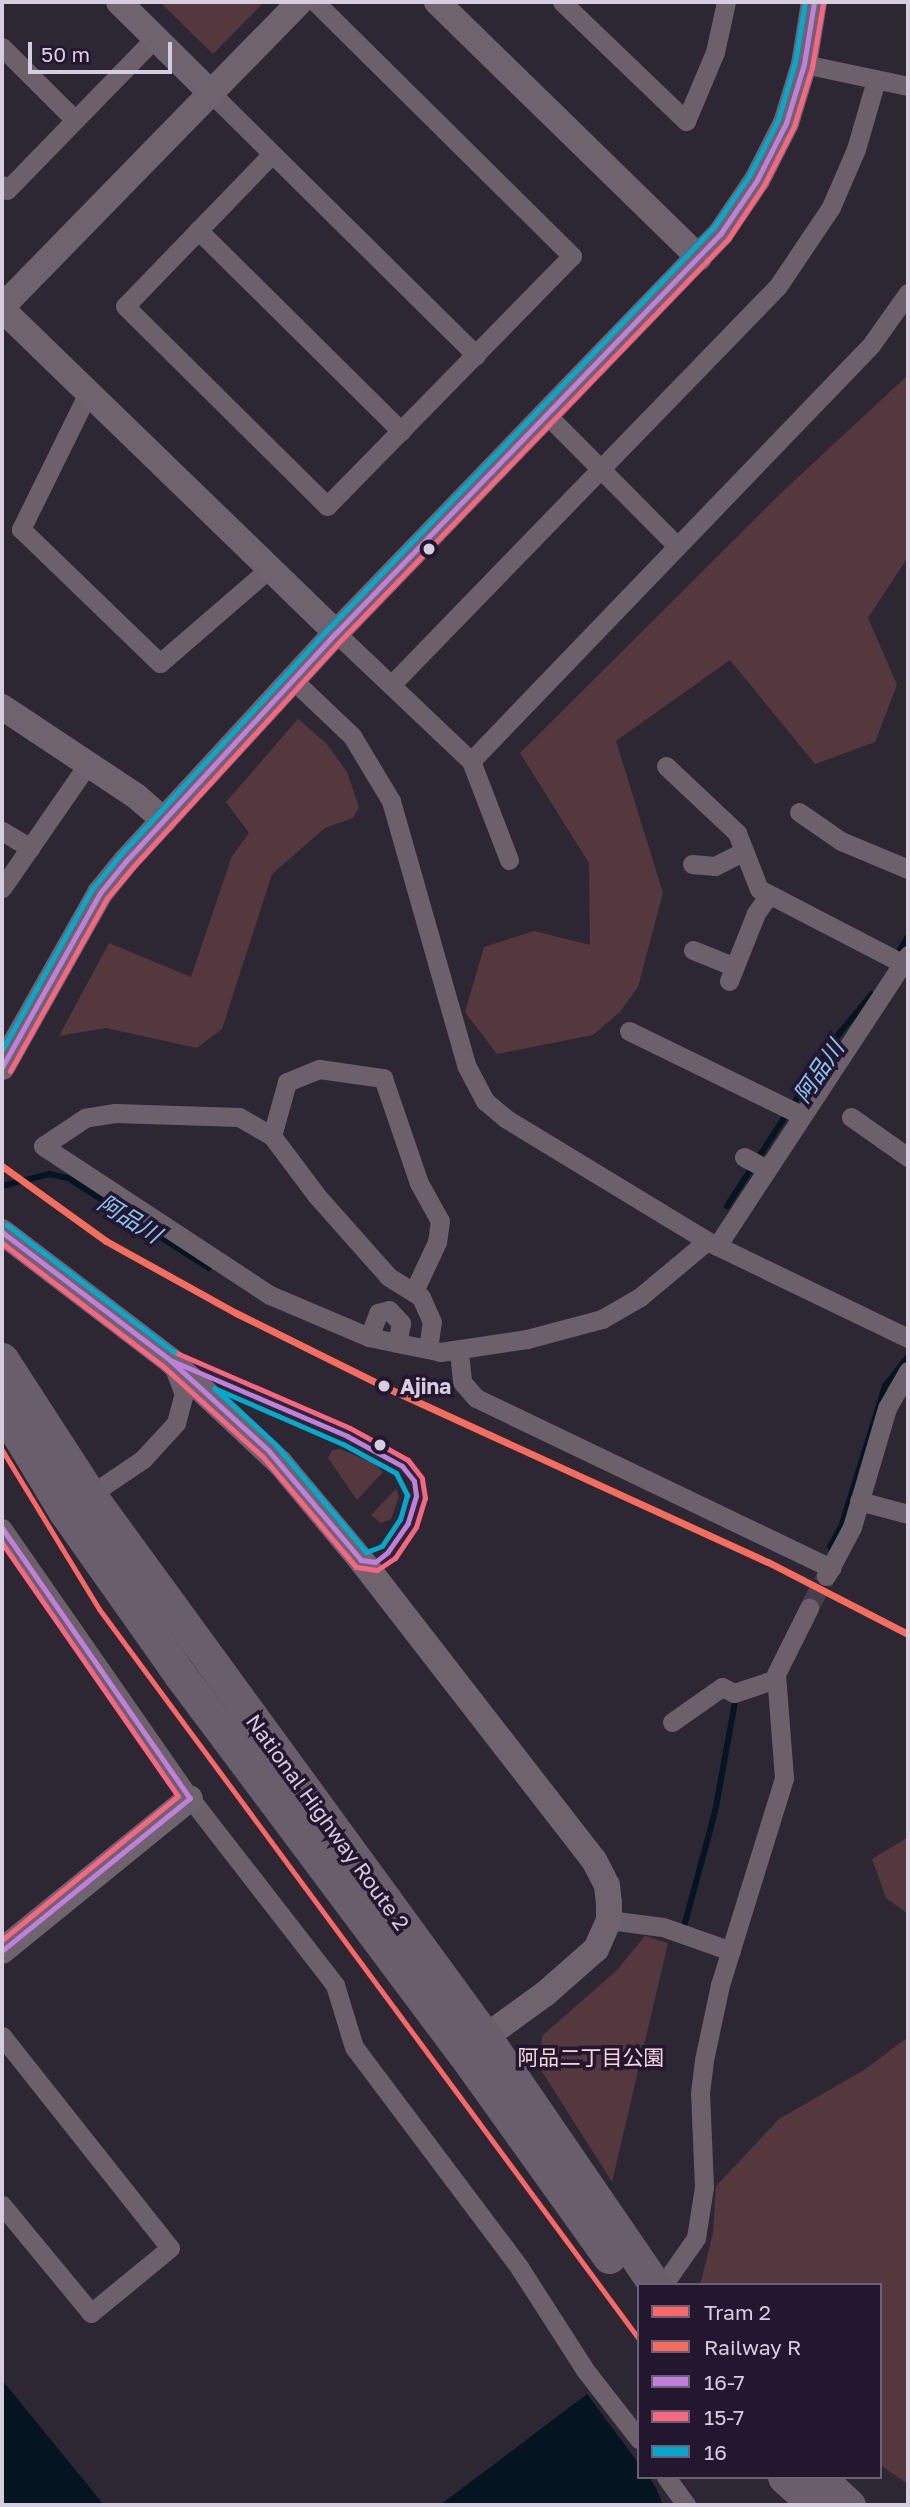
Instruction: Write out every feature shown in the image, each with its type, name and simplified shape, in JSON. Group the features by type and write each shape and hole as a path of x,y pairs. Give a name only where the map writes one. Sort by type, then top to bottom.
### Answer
{"highway":[{"name":"National Highway Route 2","path":"2,1359 90,1496 474,2046 637,2296"},
{"name":"National Highway Route 2","path":"2,1408 65,1512 180,1675 474,2046 653,2283"},
{"path":"786,2479 815,2505"},
{"path":"821,2479 849,2505"}],"street":[{"path":"119,2 476,355"},
{"path":"300,2 2,308 269,569 471,761 509,860"},
{"path":"272,154 124,306 327,506 572,256 315,2"},
{"path":"437,2 699,258"},
{"path":"562,2 686,121 716,52 726,2"},
{"path":"2,1067 100,893 336,633 699,258 763,171 786,123 804,64 814,2"},
{"path":"2,185 7,190 155,38"},
{"path":"2,47 75,120"},
{"path":"804,64 908,86"},
{"path":"391,685 602,470 797,261 844,179 876,80"},
{"path":"198,230 401,431"},
{"path":"471,761 870,345 908,293"},
{"path":"88,393 21,528 31,538 160,663 269,569"},
{"path":"548,416 677,546"},
{"path":"293,680 352,736 391,800 466,1065 477,1090 505,1118 712,1243 908,1338"},
{"path":"2,707 88,764 164,820"},
{"path":"2,888 88,764"},
{"path":"428,1349 430,1313 414,1290 388,1276 317,1196 272,1136 239,1117 115,1113 85,1118 43,1146 270,1295 369,1337 428,1349 459,1352 572,1330 612,1315 712,1243 756,1164 899,959 759,889 737,833 666,766"},
{"path":"799,812 841,841 908,869"},
{"path":"2,831 30,848"},
{"path":"692,864 715,866 744,851"},
{"path":"693,950 732,974 756,913 769,895"},
{"path":"629,1031 792,1111"},
{"path":"272,1136 287,1082 319,1069 383,1078 419,1183 440,1221 437,1242 414,1290"},
{"path":"851,1117 908,1157"},
{"path":"2,1232 170,1360 269,1451 361,1560 594,1860 607,1885 609,1920 596,1949 474,2046"},
{"path":"369,1337 378,1313 389,1310 401,1323 397,1343"},
{"path":"459,1352 462,1382 476,1398 829,1572 859,1502 887,1408 908,1371"},
{"path":"90,1496 143,1458 176,1423 184,1394 170,1360"},
{"path":"859,1502 908,1514"},
{"path":"2,1528 190,1798 335,1985 354,2047 519,2267 585,2371 637,2436"},
{"path":"664,2283 696,2238 704,2187 702,2075 731,1951 784,1778 776,1679 809,1608"},
{"path":"672,1722 722,1687 734,1693 776,1679"},
{"path":"2,1951 190,1798"},
{"path":"609,1920 663,1927 731,1951"},
{"path":"2,2205 91,2313 170,2248 3,2042"},
{"path":"667,2479 686,2505"}],"green space":[{"path":"160,2 264,2 213,54"},
{"path":"908,375 908,557 868,618 897,685 875,742 815,764 730,660 616,741 663,893 638,987 620,1012 593,1035 497,1054 465,1012 484,947 534,931 590,945 589,863 520,753 779,495"},
{"path":"298,719 326,743 347,772 359,807 353,818 325,828 272,874 222,1029 197,1048 106,1028 59,1036 109,943 191,977 232,856 249,833 226,802"},
{"path":"340,1449 374,1463 383,1472 357,1500 328,1458 332,1450"},
{"path":"396,1489 399,1497 391,1519 381,1523 371,1515"},
{"path":"908,1837 908,1914 886,1898 872,1859"},
{"name":"阿品二丁目公園","path":"645,1936 668,1943 612,2182 541,2070 542,2036 616,1971"},
{"path":"908,2037 908,2484 882,2466 882,2283 700,2283 713,2233 716,2186 779,2119 864,2070"}],"water":[{"path":"2,2380 104,2505 2,2505"},
{"path":"587,2394 637,2461 637,2479 650,2479 663,2505 440,2505"}],"waterway":[{"name":"阿品川","path":"895,958 908,936"},
{"name":"阿品川","path":"727,1206 838,1035 872,994"},
{"name":"阿品川","path":"2,1186 49,1174 68,1178 209,1268"},
{"path":"830,1547 842,1524 885,1386 908,1357"},
{"path":"685,1923 715,1812 735,1702"}],"tunnel":[{"path":"809,1608 826,1576"}],"tram line":[{"name":"2","path":"2,1450 99,1609 637,2336"}],"rail line":[{"name":"R","path":"2,1166 106,1241 236,1313 383,1386 768,1562 908,1634"}],"transit line":[{"name":"16","path":"2,1050 92,889 120,855 330,627 714,227 749,176 778,120 795,62 805,2"},
{"name":"16-7","path":"2,1067 100,893 126,861 336,633 721,233 757,180 786,123 804,64 814,2"},
{"name":"15-7","path":"10,1071 107,898 133,867 342,639 728,239 764,185 794,126 812,67 823,3"},
{"name":"16","path":"7,1225 174,1352"},
{"name":"16-7","path":"2,1232 170,1360"},
{"name":"15-7","path":"2,1243 164,1367 263,1457 356,1567 377,1570 395,1558 416,1527 425,1498 422,1478 408,1460 350,1428 174,1352"},
{"name":"16-7","path":"170,1360 347,1436 402,1466 414,1481 416,1496 408,1523 388,1552 375,1562 361,1560 269,1451 170,1360"},
{"name":"16","path":"214,1388 343,1444 396,1473 407,1495 400,1519 382,1546 366,1552 276,1445 214,1388"},
{"name":"16-7","path":"2,1528 190,1798 2,1951"},
{"name":"15-7","path":"2,1543 178,1796 2,1940"}],"place":[{"name":"Ajina","path":"384,1386"}]}
